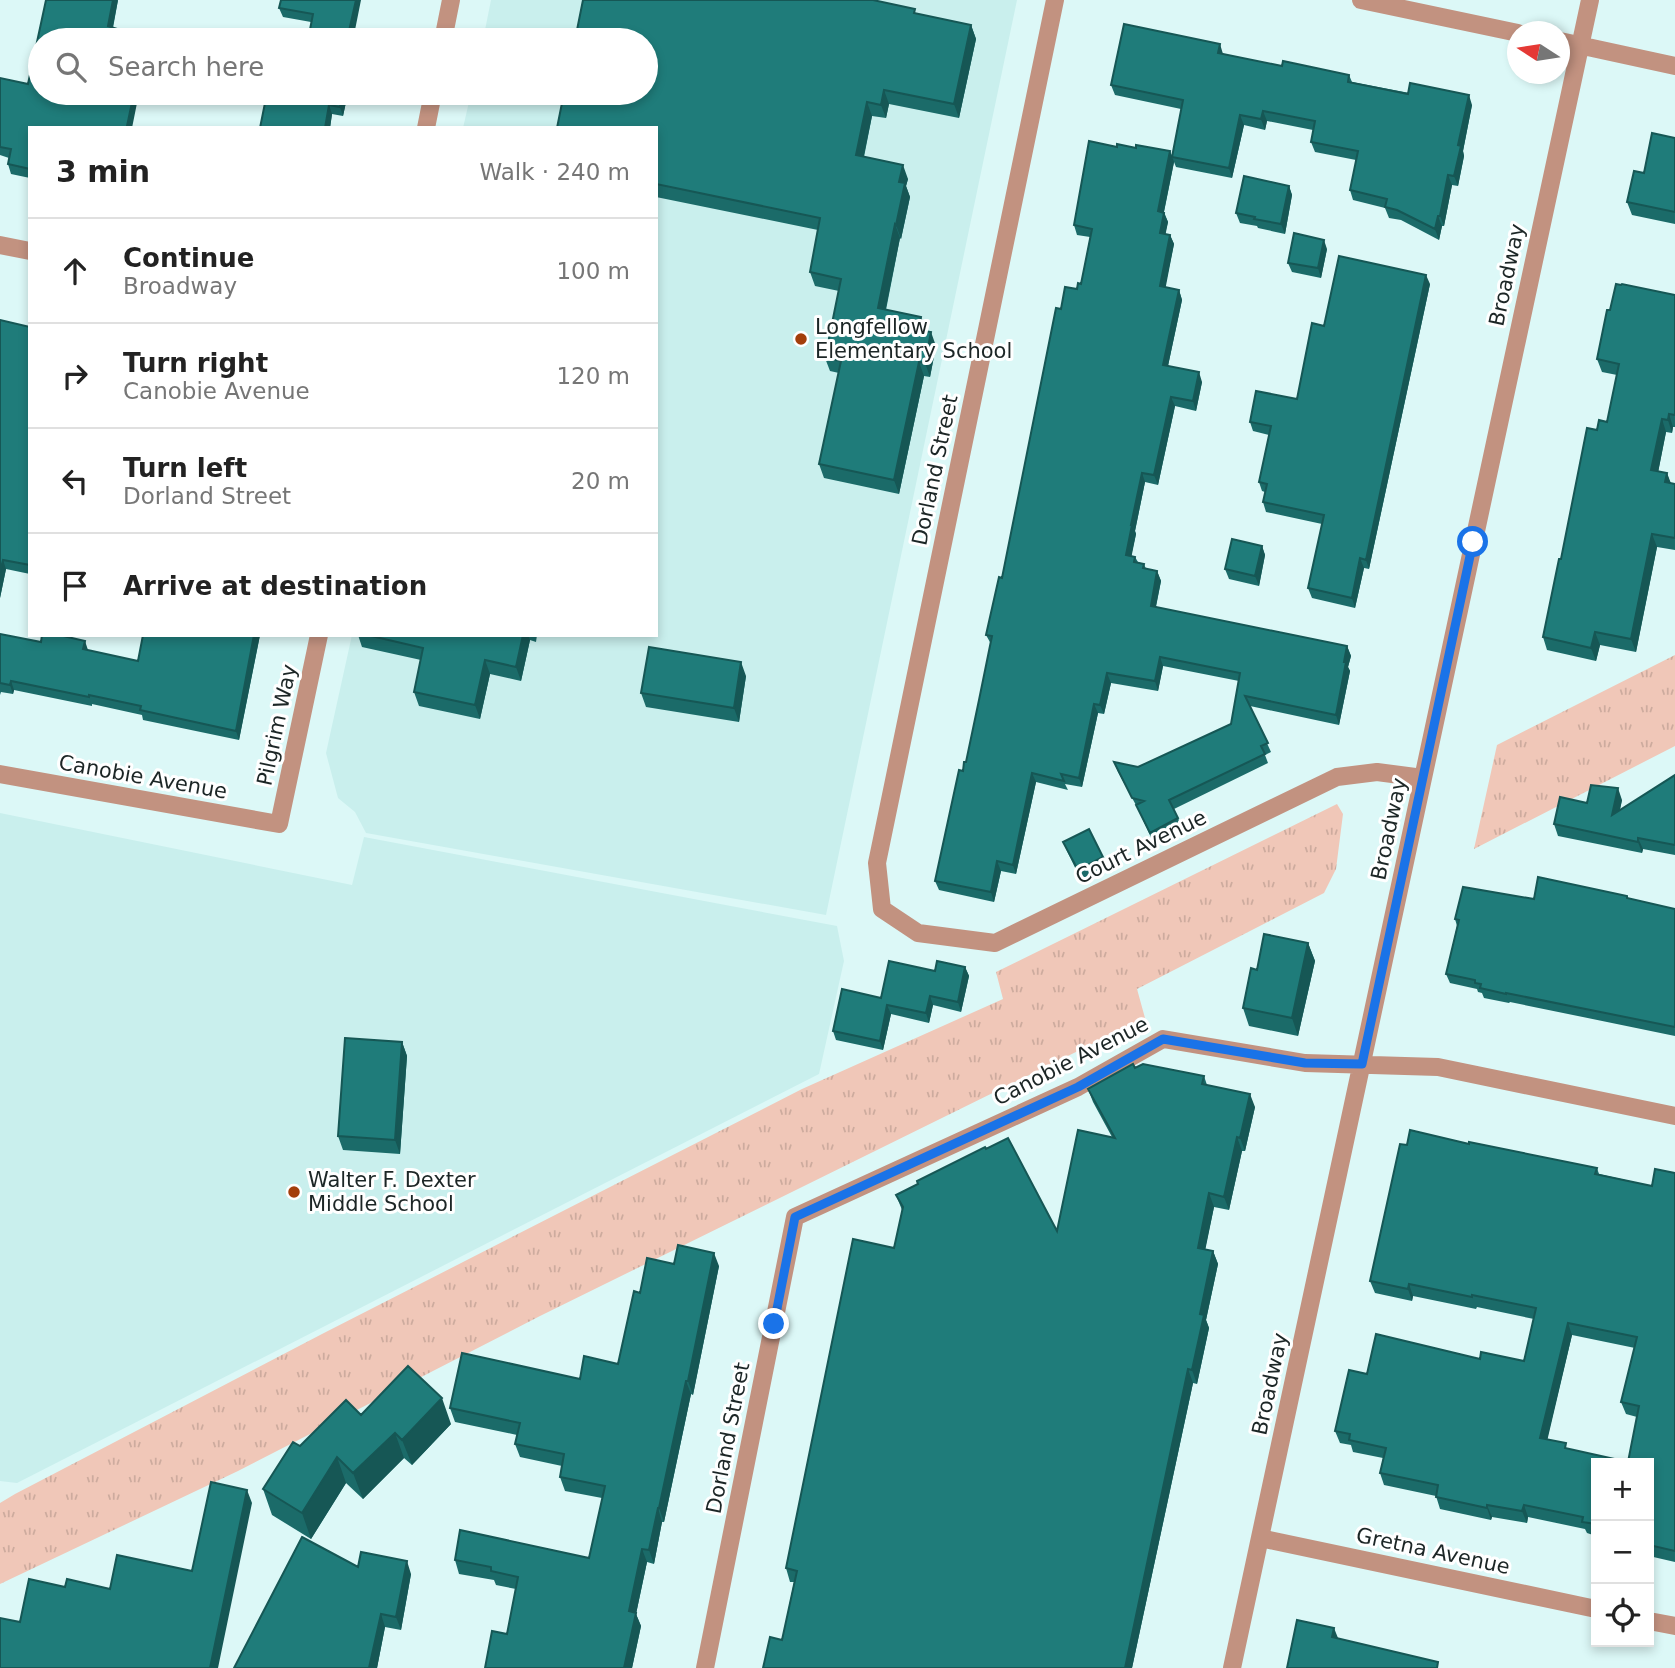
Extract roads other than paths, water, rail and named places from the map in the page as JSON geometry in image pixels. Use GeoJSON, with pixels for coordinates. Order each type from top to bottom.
{"type":"FeatureCollection","features":[{"type":"Feature","properties":{"kind":"street"},"geometry":{"type":"LineString","coordinates":[[445,28],[451,0]]}},
{"type":"Feature","properties":{"kind":"street","name":"Dorland Street"},"geometry":{"type":"LineString","coordinates":[[882,909],[877,863],[1055,0]]}},
{"type":"Feature","properties":{"kind":"street"},"geometry":{"type":"LineString","coordinates":[[1361,0],[1507,31]]}},
{"type":"Feature","properties":{"kind":"street","name":"Broadway"},"geometry":{"type":"LineString","coordinates":[[1232,1668],[1590,0]]}},
{"type":"Feature","properties":{"kind":"street"},"geometry":{"type":"LineString","coordinates":[[1570,44],[1675,66]]}},
{"type":"Feature","properties":{"kind":"street"},"geometry":{"type":"LineString","coordinates":[[426,126],[431,105]]}},
{"type":"Feature","properties":{"kind":"street"},"geometry":{"type":"LineString","coordinates":[[0,245],[28,251]]}},
{"type":"Feature","properties":{"kind":"street","name":"Pilgrim Way"},"geometry":{"type":"LineString","coordinates":[[279,824],[319,637]]}},
{"type":"Feature","properties":{"kind":"street","name":"Court Avenue"},"geometry":{"type":"LineString","coordinates":[[882,909],[918,933],[995,943],[1337,777],[1377,772],[1423,778]]}},
{"type":"Feature","properties":{"kind":"street","name":"Canobie Avenue"},"geometry":{"type":"LineString","coordinates":[[0,774],[279,824]]}},
{"type":"Feature","properties":{"kind":"street","name":"Canobie Avenue"},"geometry":{"type":"LineString","coordinates":[[795,1217],[1078,1087],[1163,1039],[1305,1063],[1438,1066],[1673,1112]]}},
{"type":"Feature","properties":{"kind":"street","name":"Dorland Street"},"geometry":{"type":"LineString","coordinates":[[705,1668],[795,1217]]}},
{"type":"Feature","properties":{"kind":"street","name":"Gretna Avenue"},"geometry":{"type":"LineString","coordinates":[[1260,1538],[1591,1608]]}},
{"type":"Feature","properties":{"kind":"street"},"geometry":{"type":"LineString","coordinates":[[1654,1622],[1675,1626]]}},
{"type":"Feature","properties":{"kind":"place","name":"Longfellow Elementary School"},"geometry":{"type":"Point","coordinates":[801,339]}},
{"type":"Feature","properties":{"kind":"place","name":"Walter F. Dexter Middle School"},"geometry":{"type":"Point","coordinates":[294,1192]}}]}
